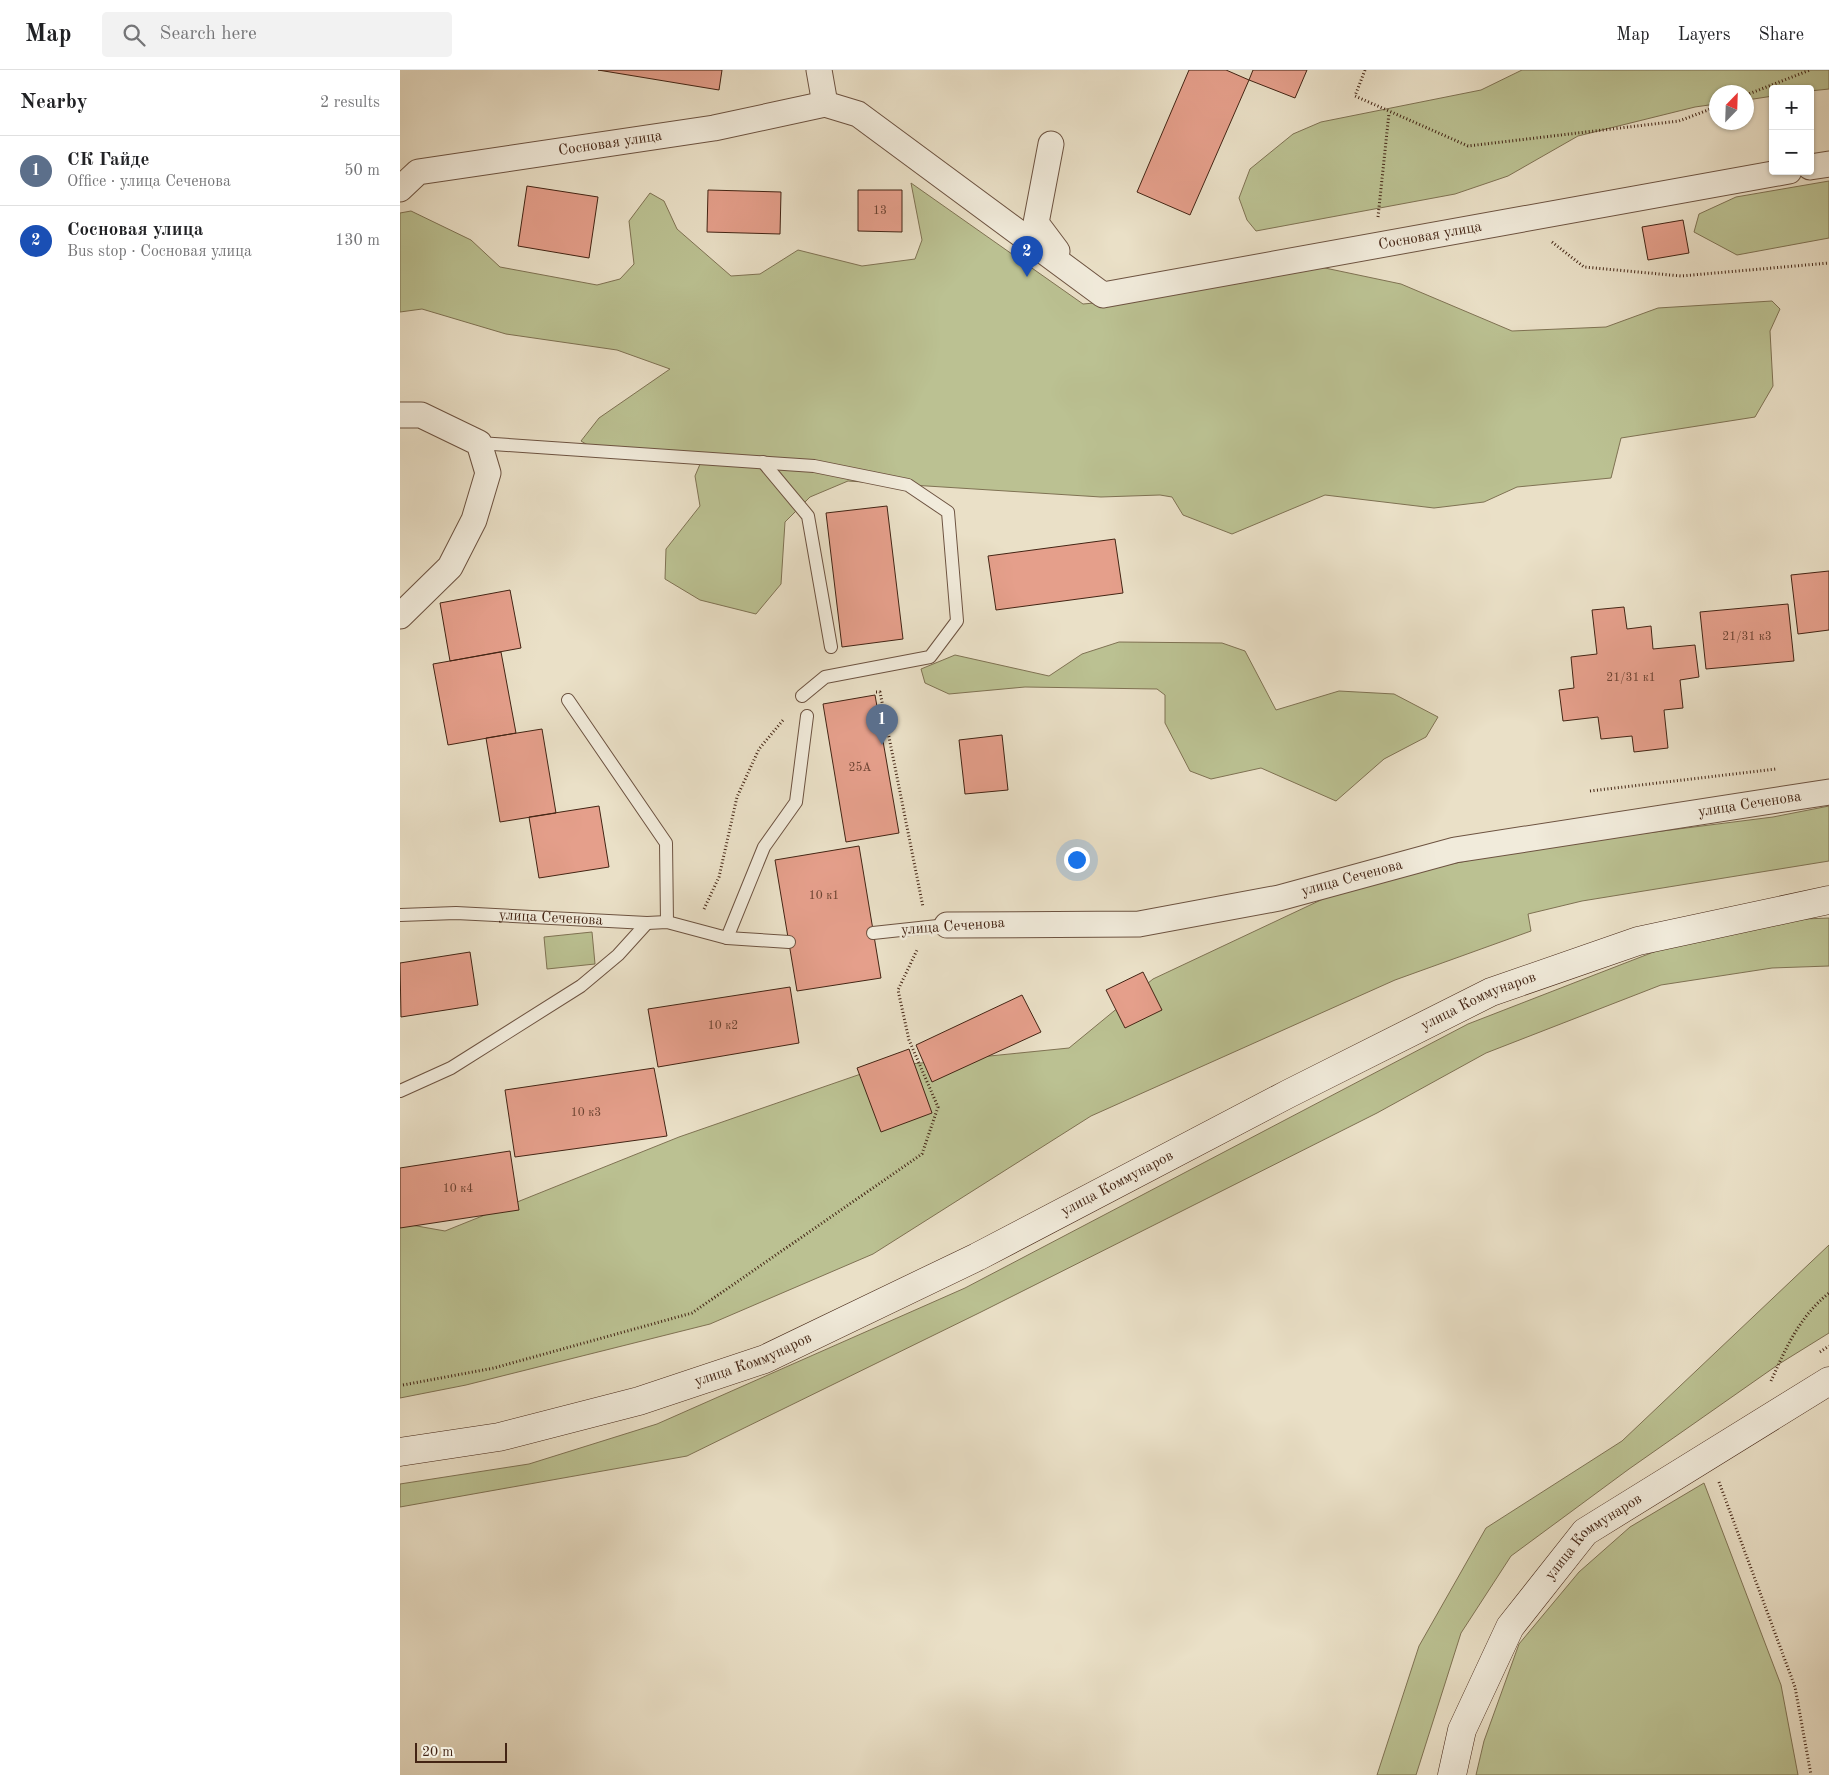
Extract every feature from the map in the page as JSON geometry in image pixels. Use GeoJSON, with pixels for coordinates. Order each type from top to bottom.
{"type":"FeatureCollection","features":[{"type":"Feature","properties":{"kind":"main road","name":"улица Коммунаров"},"geometry":{"type":"LineString","coordinates":[[400,1452],[499,1437],[639,1401],[765,1359],[978,1257],[1288,1094],[1491,992],[1638,941],[1829,900]]}},
{"type":"Feature","properties":{"kind":"main road","name":"улица Коммунаров"},"geometry":{"type":"LineString","coordinates":[[1452,1775],[1462,1730],[1510,1627],[1585,1532],[1829,1381]]}},
{"type":"Feature","properties":{"kind":"street"},"geometry":{"type":"LineString","coordinates":[[819,70],[825,104]]}},
{"type":"Feature","properties":{"kind":"street","name":"Сосновая улица"},"geometry":{"type":"LineString","coordinates":[[406,179],[714,128],[825,104],[858,114],[1103,295],[1769,175]]}},
{"type":"Feature","properties":{"kind":"street","name":"Сосновая улица"},"geometry":{"type":"LineString","coordinates":[[1051,144],[1036,223],[1077,276]]}},
{"type":"Feature","properties":{"kind":"street"},"geometry":{"type":"LineString","coordinates":[[1814,167],[1829,164]]}},
{"type":"Feature","properties":{"kind":"street"},"geometry":{"type":"LineString","coordinates":[[400,414],[422,416],[479,443],[488,473],[474,520],[450,566],[400,616]]}},
{"type":"Feature","properties":{"kind":"street","name":"улица Сеченова"},"geometry":{"type":"LineString","coordinates":[[937,926],[1139,924],[1279,898],[1455,850],[1829,792]]}},
{"type":"Feature","properties":{"kind":"lane"},"geometry":{"type":"LineString","coordinates":[[479,443],[814,466],[908,485],[948,512],[956,622],[930,657],[825,677],[802,696]]}},
{"type":"Feature","properties":{"kind":"lane"},"geometry":{"type":"LineString","coordinates":[[763,462],[808,516],[831,646]]}},
{"type":"Feature","properties":{"kind":"lane"},"geometry":{"type":"LineString","coordinates":[[568,700],[666,843],[667,922]]}},
{"type":"Feature","properties":{"kind":"lane"},"geometry":{"type":"LineString","coordinates":[[727,938],[764,847],[796,802],[806,716]]}},
{"type":"Feature","properties":{"kind":"lane","name":"улица Сеченова"},"geometry":{"type":"LineString","coordinates":[[400,915],[456,913],[647,923],[667,922],[727,938],[789,942]]}},
{"type":"Feature","properties":{"kind":"lane"},"geometry":{"type":"LineString","coordinates":[[400,1092],[451,1068],[581,986],[618,955],[647,923]]}},
{"type":"Feature","properties":{"kind":"lane","name":"улица Сеченова"},"geometry":{"type":"LineString","coordinates":[[873,933],[937,926]]}},
{"type":"Feature","properties":{"kind":"path"},"geometry":{"type":"LineString","coordinates":[[1365,70],[1355,96],[1389,113],[1468,146],[1679,121],[1709,109]]}},
{"type":"Feature","properties":{"kind":"path"},"geometry":{"type":"LineString","coordinates":[[1754,92],[1810,70]]}},
{"type":"Feature","properties":{"kind":"path"},"geometry":{"type":"LineString","coordinates":[[1374,246],[1389,113]]}},
{"type":"Feature","properties":{"kind":"path"},"geometry":{"type":"LineString","coordinates":[[1522,220],[1584,267],[1681,276],[1829,263]]}},
{"type":"Feature","properties":{"kind":"path"},"geometry":{"type":"LineString","coordinates":[[403,1385],[494,1368],[692,1313],[922,1154],[938,1107],[909,1040],[898,990],[937,926],[880,692],[870,693]]}},
{"type":"Feature","properties":{"kind":"path"},"geometry":{"type":"LineString","coordinates":[[695,930],[718,877],[737,798],[755,757],[759,749],[802,696]]}},
{"type":"Feature","properties":{"kind":"path"},"geometry":{"type":"LineString","coordinates":[[1590,791],[1781,768]]}},
{"type":"Feature","properties":{"kind":"path"},"geometry":{"type":"LineString","coordinates":[[1769,1384],[1795,1328],[1819,1301],[1829,1293]]}},
{"type":"Feature","properties":{"kind":"path"},"geometry":{"type":"LineString","coordinates":[[1717,1476],[1795,1688],[1812,1775]]}},
{"type":"Feature","properties":{"kind":"green space"},"geometry":{"type":"Polygon","coordinates":[[[1522,70],[1829,70],[1829,89],[1814,91],[1814,85],[1769,85],[1769,97],[1754,99],[1754,85],[1709,85],[1709,105],[1578,136],[1508,176],[1455,194],[1256,231],[1247,220],[1239,198],[1250,169],[1293,134],[1321,122],[1481,90],[1522,70]]]}},
{"type":"Feature","properties":{"kind":"green space"},"geometry":{"type":"Polygon","coordinates":[[[1829,181],[1829,238],[1737,255],[1694,232],[1699,214],[1736,197],[1829,181]]]}},
{"type":"Feature","properties":{"kind":"green space"},"geometry":{"type":"Polygon","coordinates":[[[911,183],[1083,304],[1161,297],[1306,264],[1401,284],[1512,331],[1606,327],[1658,308],[1772,301],[1780,309],[1770,331],[1773,386],[1755,417],[1621,438],[1611,478],[1517,487],[1484,502],[1434,508],[1325,495],[1232,534],[1183,515],[1172,497],[1160,495],[1101,497],[848,481],[810,497],[785,522],[781,584],[756,614],[700,600],[665,579],[666,549],[700,506],[695,476],[703,457],[599,452],[581,441],[599,418],[670,369],[617,350],[506,334],[422,309],[400,312],[400,213],[411,211],[471,240],[500,267],[597,285],[620,279],[634,264],[629,221],[650,193],[664,201],[677,229],[731,276],[760,274],[798,250],[862,266],[915,259],[922,240],[911,183]]]}},
{"type":"Feature","properties":{"kind":"green space"},"geometry":{"type":"Polygon","coordinates":[[[1119,642],[1222,643],[1245,651],[1276,710],[1339,691],[1394,694],[1438,717],[1426,737],[1384,759],[1336,801],[1261,768],[1211,779],[1190,771],[1165,723],[1165,695],[1157,689],[1025,687],[949,694],[925,683],[921,669],[955,655],[1049,676],[1082,654],[1119,642]]]}},
{"type":"Feature","properties":{"kind":"green space"},"geometry":{"type":"Polygon","coordinates":[[[1829,806],[1829,861],[1582,901],[1528,914],[1531,931],[1395,980],[1091,1116],[873,1254],[710,1324],[466,1385],[400,1398],[400,1223],[445,1231],[679,1137],[881,1067],[1069,1048],[1153,979],[1357,883],[1536,847],[1773,817],[1829,806]]]}},
{"type":"Feature","properties":{"kind":"green space"},"geometry":{"type":"Polygon","coordinates":[[[1829,918],[1829,966],[1772,968],[1661,985],[1486,1053],[1377,1113],[981,1312],[687,1456],[400,1507],[400,1484],[529,1464],[657,1424],[965,1288],[1468,1024],[1731,922],[1829,918]]]}},
{"type":"Feature","properties":{"kind":"green space"},"geometry":{"type":"Polygon","coordinates":[[[592,932],[595,964],[547,969],[544,937],[592,932]]]}},
{"type":"Feature","properties":{"kind":"green space"},"geometry":{"type":"Polygon","coordinates":[[[1829,1245],[1829,1333],[1779,1364],[1629,1469],[1511,1556],[1461,1633],[1416,1775],[1377,1775],[1419,1646],[1486,1528],[1622,1441],[1829,1245]]]}},
{"type":"Feature","properties":{"kind":"green space"},"geometry":{"type":"Polygon","coordinates":[[[1704,1483],[1781,1685],[1798,1775],[1476,1775],[1484,1741],[1519,1644],[1579,1572],[1630,1527],[1704,1483]]]}},
{"type":"Feature","properties":{"kind":"building"},"geometry":{"type":"Polygon","coordinates":[[[598,70],[722,70],[719,90],[598,70]]]}},
{"type":"Feature","properties":{"kind":"building"},"geometry":{"type":"Polygon","coordinates":[[[1189,70],[1226,70],[1249,80],[1190,215],[1137,192],[1189,70]]]}},
{"type":"Feature","properties":{"kind":"building"},"geometry":{"type":"Polygon","coordinates":[[[1253,70],[1307,70],[1295,98],[1249,80],[1253,70]]]}},
{"type":"Feature","properties":{"kind":"building"},"geometry":{"type":"Polygon","coordinates":[[[527,186],[598,197],[589,258],[518,246],[527,186]]]}},
{"type":"Feature","properties":{"kind":"building"},"geometry":{"type":"Polygon","coordinates":[[[708,190],[781,192],[780,234],[707,232],[708,190]]]}},
{"type":"Feature","properties":{"kind":"building"},"geometry":{"type":"Polygon","coordinates":[[[858,190],[902,190],[902,232],[858,231],[858,190]]]}},
{"type":"Feature","properties":{"kind":"building"},"geometry":{"type":"Polygon","coordinates":[[[1683,220],[1689,253],[1648,260],[1642,227],[1683,220]]]}},
{"type":"Feature","properties":{"kind":"building"},"geometry":{"type":"Polygon","coordinates":[[[887,506],[903,639],[842,647],[826,513],[887,506]]]}},
{"type":"Feature","properties":{"kind":"building"},"geometry":{"type":"Polygon","coordinates":[[[1115,539],[1123,593],[996,610],[988,556],[1115,539]]]}},
{"type":"Feature","properties":{"kind":"building"},"geometry":{"type":"Polygon","coordinates":[[[1829,571],[1829,630],[1798,634],[1791,575],[1829,571]]]}},
{"type":"Feature","properties":{"kind":"building"},"geometry":{"type":"Polygon","coordinates":[[[510,590],[521,648],[450,661],[440,603],[510,590]]]}},
{"type":"Feature","properties":{"kind":"building"},"geometry":{"type":"Polygon","coordinates":[[[1788,604],[1794,661],[1706,669],[1700,612],[1788,604]]]}},
{"type":"Feature","properties":{"kind":"building"},"geometry":{"type":"Polygon","coordinates":[[[1624,607],[1627,629],[1651,626],[1653,649],[1695,645],[1699,677],[1680,680],[1683,708],[1664,710],[1668,748],[1634,752],[1632,736],[1601,739],[1598,717],[1563,721],[1559,690],[1574,688],[1571,657],[1597,654],[1592,610],[1624,607]]]}},
{"type":"Feature","properties":{"kind":"building"},"geometry":{"type":"Polygon","coordinates":[[[501,652],[516,733],[448,745],[433,664],[501,652]]]}},
{"type":"Feature","properties":{"kind":"building"},"geometry":{"type":"Polygon","coordinates":[[[875,695],[899,833],[846,842],[823,704],[875,695]]]}},
{"type":"Feature","properties":{"kind":"building"},"geometry":{"type":"Polygon","coordinates":[[[542,729],[556,813],[500,822],[486,738],[542,729]]]}},
{"type":"Feature","properties":{"kind":"building"},"geometry":{"type":"Polygon","coordinates":[[[1002,735],[1008,790],[965,794],[959,740],[1002,735]]]}},
{"type":"Feature","properties":{"kind":"building"},"geometry":{"type":"Polygon","coordinates":[[[599,806],[609,867],[539,878],[529,817],[599,806]]]}},
{"type":"Feature","properties":{"kind":"building"},"geometry":{"type":"Polygon","coordinates":[[[859,846],[881,978],[797,991],[775,860],[859,846]]]}},
{"type":"Feature","properties":{"kind":"building"},"geometry":{"type":"Polygon","coordinates":[[[470,952],[478,1005],[401,1017],[400,963],[470,952]]]}},
{"type":"Feature","properties":{"kind":"building"},"geometry":{"type":"Polygon","coordinates":[[[1143,972],[1162,1010],[1125,1028],[1106,990],[1143,972]]]}},
{"type":"Feature","properties":{"kind":"building"},"geometry":{"type":"Polygon","coordinates":[[[790,987],[799,1043],[658,1067],[648,1009],[790,987]]]}},
{"type":"Feature","properties":{"kind":"building"},"geometry":{"type":"Polygon","coordinates":[[[1022,995],[1041,1032],[932,1082],[916,1045],[1022,995]]]}},
{"type":"Feature","properties":{"kind":"building"},"geometry":{"type":"Polygon","coordinates":[[[909,1049],[932,1113],[881,1132],[857,1068],[909,1049]]]}},
{"type":"Feature","properties":{"kind":"building"},"geometry":{"type":"Polygon","coordinates":[[[654,1068],[667,1136],[515,1157],[505,1090],[654,1068]]]}},
{"type":"Feature","properties":{"kind":"building"},"geometry":{"type":"Polygon","coordinates":[[[510,1151],[519,1210],[400,1228],[400,1168],[510,1151]]]}},
{"type":"Feature","properties":{"kind":"place","name":"Сосновая улица"},"geometry":{"type":"Point","coordinates":[1027,277]}},
{"type":"Feature","properties":{"kind":"place","name":"СК Гайде"},"geometry":{"type":"Point","coordinates":[882,745]}}]}
